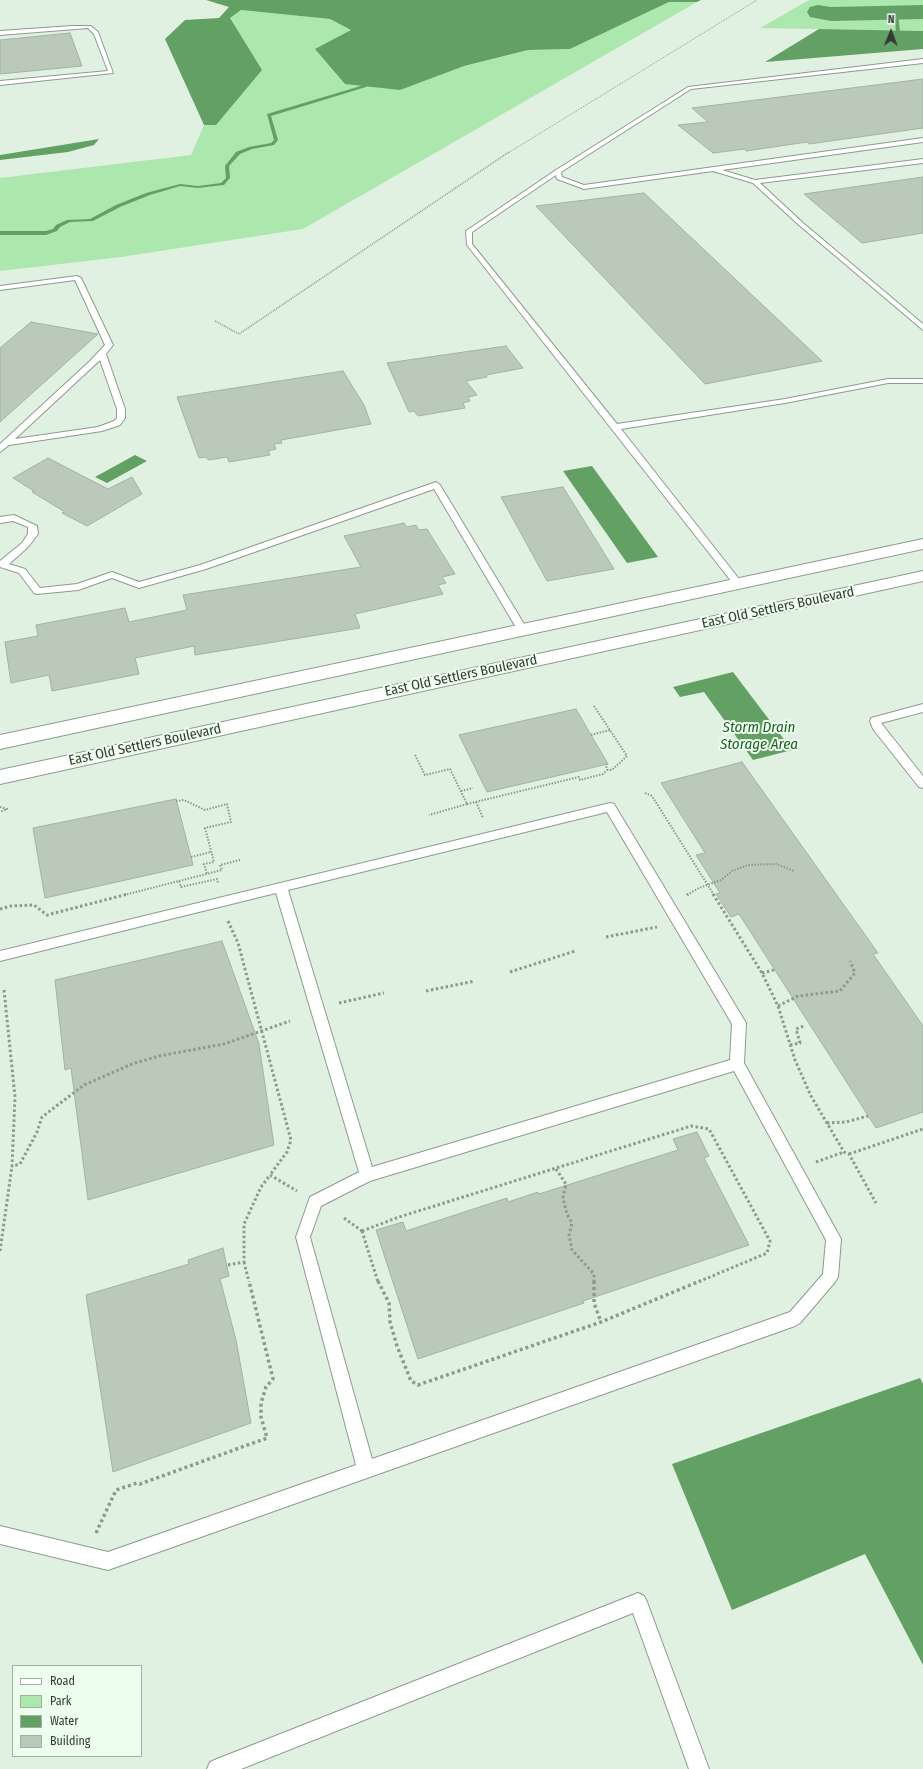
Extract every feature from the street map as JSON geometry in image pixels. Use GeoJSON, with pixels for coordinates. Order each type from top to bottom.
{"type":"FeatureCollection","features":[{"type":"Feature","properties":{"kind":"main road"},"geometry":{"type":"LineString","coordinates":[[0,742],[923,544]]}},
{"type":"Feature","properties":{"kind":"main road","name":"East Old Settlers Boulevard"},"geometry":{"type":"LineString","coordinates":[[0,777],[923,576]]}},
{"type":"Feature","properties":{"kind":"lane"},"geometry":{"type":"LineString","coordinates":[[0,34],[72,26],[89,28],[96,33],[111,72],[0,83]]}},
{"type":"Feature","properties":{"kind":"lane"},"geometry":{"type":"LineString","coordinates":[[738,584],[469,244],[469,230],[558,170],[690,88],[923,61]]}},
{"type":"Feature","properties":{"kind":"lane"},"geometry":{"type":"LineString","coordinates":[[558,170],[559,178],[584,187],[923,140]]}},
{"type":"Feature","properties":{"kind":"lane"},"geometry":{"type":"LineString","coordinates":[[713,169],[755,182],[923,161]]}},
{"type":"Feature","properties":{"kind":"lane"},"geometry":{"type":"LineString","coordinates":[[755,182],[801,224],[923,328]]}},
{"type":"Feature","properties":{"kind":"lane"},"geometry":{"type":"LineString","coordinates":[[0,288],[77,278],[109,345],[102,354],[0,449]]}},
{"type":"Feature","properties":{"kind":"lane"},"geometry":{"type":"LineString","coordinates":[[7,443],[99,429],[117,423],[121,418],[121,409],[102,354]]}},
{"type":"Feature","properties":{"kind":"lane"},"geometry":{"type":"LineString","coordinates":[[615,427],[785,401],[888,381],[923,381]]}},
{"type":"Feature","properties":{"kind":"lane"},"geometry":{"type":"LineString","coordinates":[[1,564],[22,571],[38,591],[78,587],[112,575],[139,585],[204,567],[436,485],[522,629]]}},
{"type":"Feature","properties":{"kind":"lane"},"geometry":{"type":"LineString","coordinates":[[0,520],[14,518],[32,526],[33,534],[25,545],[1,564]]}},
{"type":"Feature","properties":{"kind":"lane"},"geometry":{"type":"LineString","coordinates":[[923,708],[875,721],[877,726],[923,784]]}},
{"type":"Feature","properties":{"kind":"lane"},"geometry":{"type":"LineString","coordinates":[[0,956],[610,807],[739,1023],[736,1064],[796,1168],[834,1239],[830,1277],[795,1318],[108,1560],[0,1535]]}},
{"type":"Feature","properties":{"kind":"lane"},"geometry":{"type":"LineString","coordinates":[[281,888],[368,1175]]}},
{"type":"Feature","properties":{"kind":"lane"},"geometry":{"type":"LineString","coordinates":[[366,1469],[303,1237],[315,1202],[368,1175],[736,1064]]}},
{"type":"Feature","properties":{"kind":"lane"},"geometry":{"type":"LineString","coordinates":[[217,1769],[638,1602],[699,1769]]}},
{"type":"Feature","properties":{"kind":"path"},"geometry":{"type":"LineString","coordinates":[[215,321],[239,334],[520,145],[757,0]]}},
{"type":"Feature","properties":{"kind":"path"},"geometry":{"type":"LineString","coordinates":[[429,815],[467,804],[579,777],[580,780],[603,774],[607,770],[612,770],[627,756],[594,706]]}},
{"type":"Feature","properties":{"kind":"path"},"geometry":{"type":"LineString","coordinates":[[591,735],[610,730]]}},
{"type":"Feature","properties":{"kind":"path"},"geometry":{"type":"LineString","coordinates":[[415,755],[425,775],[450,769],[467,804]]}},
{"type":"Feature","properties":{"kind":"path"},"geometry":{"type":"LineString","coordinates":[[606,764],[607,770]]}},
{"type":"Feature","properties":{"kind":"path"},"geometry":{"type":"LineString","coordinates":[[461,791],[473,788]]}},
{"type":"Feature","properties":{"kind":"path"},"geometry":{"type":"LineString","coordinates":[[645,793],[652,796],[762,973],[778,1006],[790,1045],[811,1096],[844,1152],[849,1154],[876,1203]]}},
{"type":"Feature","properties":{"kind":"path"},"geometry":{"type":"LineString","coordinates":[[176,801],[184,800],[205,810],[227,804],[231,822],[205,828],[214,862],[204,864],[207,874]]}},
{"type":"Feature","properties":{"kind":"path"},"geometry":{"type":"LineString","coordinates":[[0,807],[7,809],[0,812]]}},
{"type":"Feature","properties":{"kind":"path"},"geometry":{"type":"LineString","coordinates":[[191,857],[211,852]]}},
{"type":"Feature","properties":{"kind":"path"},"geometry":{"type":"LineString","coordinates":[[0,909],[11,906],[34,905],[40,908],[47,915],[222,870],[220,865],[240,860]]}},
{"type":"Feature","properties":{"kind":"path"},"geometry":{"type":"LineString","coordinates":[[682,899],[707,885],[721,880],[732,871],[748,865],[776,864],[794,871]]}},
{"type":"Feature","properties":{"kind":"path"},"geometry":{"type":"LineString","coordinates":[[179,881],[181,887],[217,879],[219,887]]}},
{"type":"Feature","properties":{"kind":"path"},"geometry":{"type":"LineString","coordinates":[[86,1555],[116,1490],[137,1483],[140,1484],[267,1438],[261,1417],[261,1403],[266,1387],[273,1379],[244,1262],[244,1224],[261,1187],[287,1152],[291,1140],[238,943],[228,918]]}},
{"type":"Feature","properties":{"kind":"path"},"geometry":{"type":"LineString","coordinates":[[606,937],[659,926]]}},
{"type":"Feature","properties":{"kind":"path"},"geometry":{"type":"LineString","coordinates":[[510,972],[575,951]]}},
{"type":"Feature","properties":{"kind":"path"},"geometry":{"type":"LineString","coordinates":[[778,1006],[798,996],[840,991],[855,973],[850,961]]}},
{"type":"Feature","properties":{"kind":"path"},"geometry":{"type":"LineString","coordinates":[[762,973],[774,970]]}},
{"type":"Feature","properties":{"kind":"path"},"geometry":{"type":"LineString","coordinates":[[426,991],[475,981]]}},
{"type":"Feature","properties":{"kind":"path"},"geometry":{"type":"LineString","coordinates":[[0,1251],[8,1204],[12,1166],[15,1097],[14,1071],[4,990]]}},
{"type":"Feature","properties":{"kind":"path"},"geometry":{"type":"LineString","coordinates":[[332,1004],[384,993]]}},
{"type":"Feature","properties":{"kind":"path"},"geometry":{"type":"LineString","coordinates":[[12,1166],[20,1164],[37,1132],[42,1117],[84,1085],[108,1073],[132,1064],[159,1056],[224,1044],[290,1021]]}},
{"type":"Feature","properties":{"kind":"path"},"geometry":{"type":"LineString","coordinates":[[790,1045],[800,1044],[796,1029],[804,1026]]}},
{"type":"Feature","properties":{"kind":"path"},"geometry":{"type":"LineString","coordinates":[[827,1123],[846,1122],[868,1116]]}},
{"type":"Feature","properties":{"kind":"path"},"geometry":{"type":"LineString","coordinates":[[344,1218],[362,1231],[380,1288],[386,1294],[389,1303],[390,1322],[397,1346],[411,1381],[418,1385],[601,1322],[767,1253],[770,1241],[719,1149],[710,1129],[691,1126],[399,1217],[362,1231]]}},
{"type":"Feature","properties":{"kind":"path"},"geometry":{"type":"LineString","coordinates":[[849,1154],[923,1129]]}},
{"type":"Feature","properties":{"kind":"path"},"geometry":{"type":"LineString","coordinates":[[796,1168],[844,1152]]}},
{"type":"Feature","properties":{"kind":"path"},"geometry":{"type":"LineString","coordinates":[[556,1169],[566,1184],[563,1198],[567,1214],[572,1223],[569,1236],[572,1250],[594,1274],[594,1303],[601,1322]]}},
{"type":"Feature","properties":{"kind":"path"},"geometry":{"type":"LineString","coordinates":[[270,1175],[297,1191]]}},
{"type":"Feature","properties":{"kind":"path"},"geometry":{"type":"LineString","coordinates":[[228,1265],[244,1262]]}},
{"type":"Feature","properties":{"kind":"green space"},"geometry":{"type":"Polygon","coordinates":[[[809,0],[923,0],[923,31],[760,28],[809,0]]]}},
{"type":"Feature","properties":{"kind":"green space"},"geometry":{"type":"Polygon","coordinates":[[[669,2],[697,2],[303,229],[121,257],[0,271],[0,178],[191,155],[204,125],[216,125],[230,18],[241,10],[330,19],[352,30],[315,50],[464,66],[528,50],[570,49],[669,2]]]}},
{"type":"Feature","properties":{"kind":"water"},"geometry":{"type":"Polygon","coordinates":[[[206,0],[701,0],[697,2],[669,2],[570,49],[528,50],[464,66],[400,90],[345,84],[315,49],[351,30],[330,19],[241,10],[230,18],[262,70],[216,125],[204,125],[165,39],[185,20],[219,18],[229,7],[206,0]]]}},
{"type":"Feature","properties":{"kind":"water"},"geometry":{"type":"Polygon","coordinates":[[[819,29],[923,31],[923,49],[765,62],[819,29]]]}},
{"type":"Feature","properties":{"kind":"water"},"geometry":{"type":"Polygon","coordinates":[[[99,139],[94,145],[68,152],[0,160],[0,155],[99,139]]]}},
{"type":"Feature","properties":{"kind":"water"},"geometry":{"type":"Polygon","coordinates":[[[135,455],[147,461],[107,483],[95,477],[135,455]]]}},
{"type":"Feature","properties":{"kind":"water"},"geometry":{"type":"Polygon","coordinates":[[[592,466],[658,557],[627,563],[563,471],[592,466]]]}},
{"type":"Feature","properties":{"kind":"water","name":"Storm Drain Storage Area"},"geometry":{"type":"Polygon","coordinates":[[[733,672],[792,750],[753,760],[704,692],[680,697],[673,687],[733,672]]]}},
{"type":"Feature","properties":{"kind":"water"},"geometry":{"type":"Polygon","coordinates":[[[920,1378],[923,1384],[923,1665],[865,1554],[732,1610],[672,1464],[920,1378]]]}},
{"type":"Feature","properties":{"kind":"building"},"geometry":{"type":"Polygon","coordinates":[[[70,33],[82,66],[0,74],[0,40],[70,33]]]}},
{"type":"Feature","properties":{"kind":"building"},"geometry":{"type":"Polygon","coordinates":[[[923,79],[923,128],[809,144],[807,142],[746,151],[745,149],[713,153],[678,125],[708,122],[692,108],[923,79]]]}},
{"type":"Feature","properties":{"kind":"building"},"geometry":{"type":"Polygon","coordinates":[[[923,177],[923,233],[862,243],[804,194],[923,177]]]}},
{"type":"Feature","properties":{"kind":"building"},"geometry":{"type":"Polygon","coordinates":[[[644,193],[822,361],[705,384],[536,206],[644,193]]]}},
{"type":"Feature","properties":{"kind":"building"},"geometry":{"type":"Polygon","coordinates":[[[31,322],[98,334],[0,422],[0,348],[31,322]]]}},
{"type":"Feature","properties":{"kind":"building"},"geometry":{"type":"Polygon","coordinates":[[[506,346],[523,368],[486,375],[487,377],[466,381],[477,395],[468,397],[470,401],[463,403],[465,408],[418,416],[414,411],[409,412],[387,363],[506,346]]]}},
{"type":"Feature","properties":{"kind":"building"},"geometry":{"type":"Polygon","coordinates":[[[343,371],[364,405],[371,424],[281,440],[282,443],[274,444],[276,449],[268,451],[270,455],[229,462],[227,457],[209,460],[205,457],[199,458],[177,397],[343,371]]]}},
{"type":"Feature","properties":{"kind":"building"},"geometry":{"type":"Polygon","coordinates":[[[48,458],[108,489],[132,477],[142,494],[87,526],[62,513],[65,512],[32,492],[34,491],[13,478],[48,458]]]}},
{"type":"Feature","properties":{"kind":"building"},"geometry":{"type":"Polygon","coordinates":[[[563,487],[614,569],[547,581],[501,497],[563,487]]]}},
{"type":"Feature","properties":{"kind":"building"},"geometry":{"type":"Polygon","coordinates":[[[404,523],[407,527],[416,525],[419,530],[427,529],[455,574],[442,577],[446,583],[438,585],[443,594],[355,614],[360,628],[195,655],[194,646],[135,658],[139,674],[52,691],[49,675],[11,683],[5,642],[38,636],[36,625],[125,608],[129,622],[187,610],[183,595],[361,567],[344,536],[404,523]]]}},
{"type":"Feature","properties":{"kind":"building"},"geometry":{"type":"Polygon","coordinates":[[[576,709],[608,764],[487,792],[459,735],[576,709]]]}},
{"type":"Feature","properties":{"kind":"building"},"geometry":{"type":"Polygon","coordinates":[[[742,762],[878,953],[873,954],[923,1026],[923,1112],[876,1128],[739,914],[731,917],[716,894],[720,893],[696,855],[705,853],[661,783],[742,762]]]}},
{"type":"Feature","properties":{"kind":"building"},"geometry":{"type":"Polygon","coordinates":[[[176,799],[193,865],[45,898],[33,828],[176,799]]]}},
{"type":"Feature","properties":{"kind":"building"},"geometry":{"type":"Polygon","coordinates":[[[222,941],[259,1044],[274,1145],[88,1200],[71,1068],[65,1070],[55,980],[222,941]]]}},
{"type":"Feature","properties":{"kind":"building"},"geometry":{"type":"Polygon","coordinates":[[[697,1132],[709,1156],[704,1158],[749,1245],[418,1359],[376,1230],[403,1222],[406,1231],[507,1198],[508,1202],[538,1192],[539,1194],[678,1150],[673,1139],[697,1132]]]}},
{"type":"Feature","properties":{"kind":"building"},"geometry":{"type":"Polygon","coordinates":[[[223,1248],[229,1276],[220,1279],[236,1340],[251,1423],[113,1472],[86,1295],[189,1264],[188,1260],[223,1248]]]}},
{"type":"Feature","properties":{"kind":"waterway"},"geometry":{"type":"LineString","coordinates":[[818,12],[831,14],[923,12]]}},
{"type":"Feature","properties":{"kind":"waterway"},"geometry":{"type":"LineString","coordinates":[[888,34],[898,32],[896,13]]}},
{"type":"Feature","properties":{"kind":"waterway"},"geometry":{"type":"LineString","coordinates":[[0,233],[46,233],[55,230],[58,226],[69,221],[91,220],[118,206],[148,194],[180,185],[198,187],[222,184],[228,178],[227,166],[238,153],[251,148],[272,144],[276,140],[269,115],[365,86],[374,80]]}}]}
